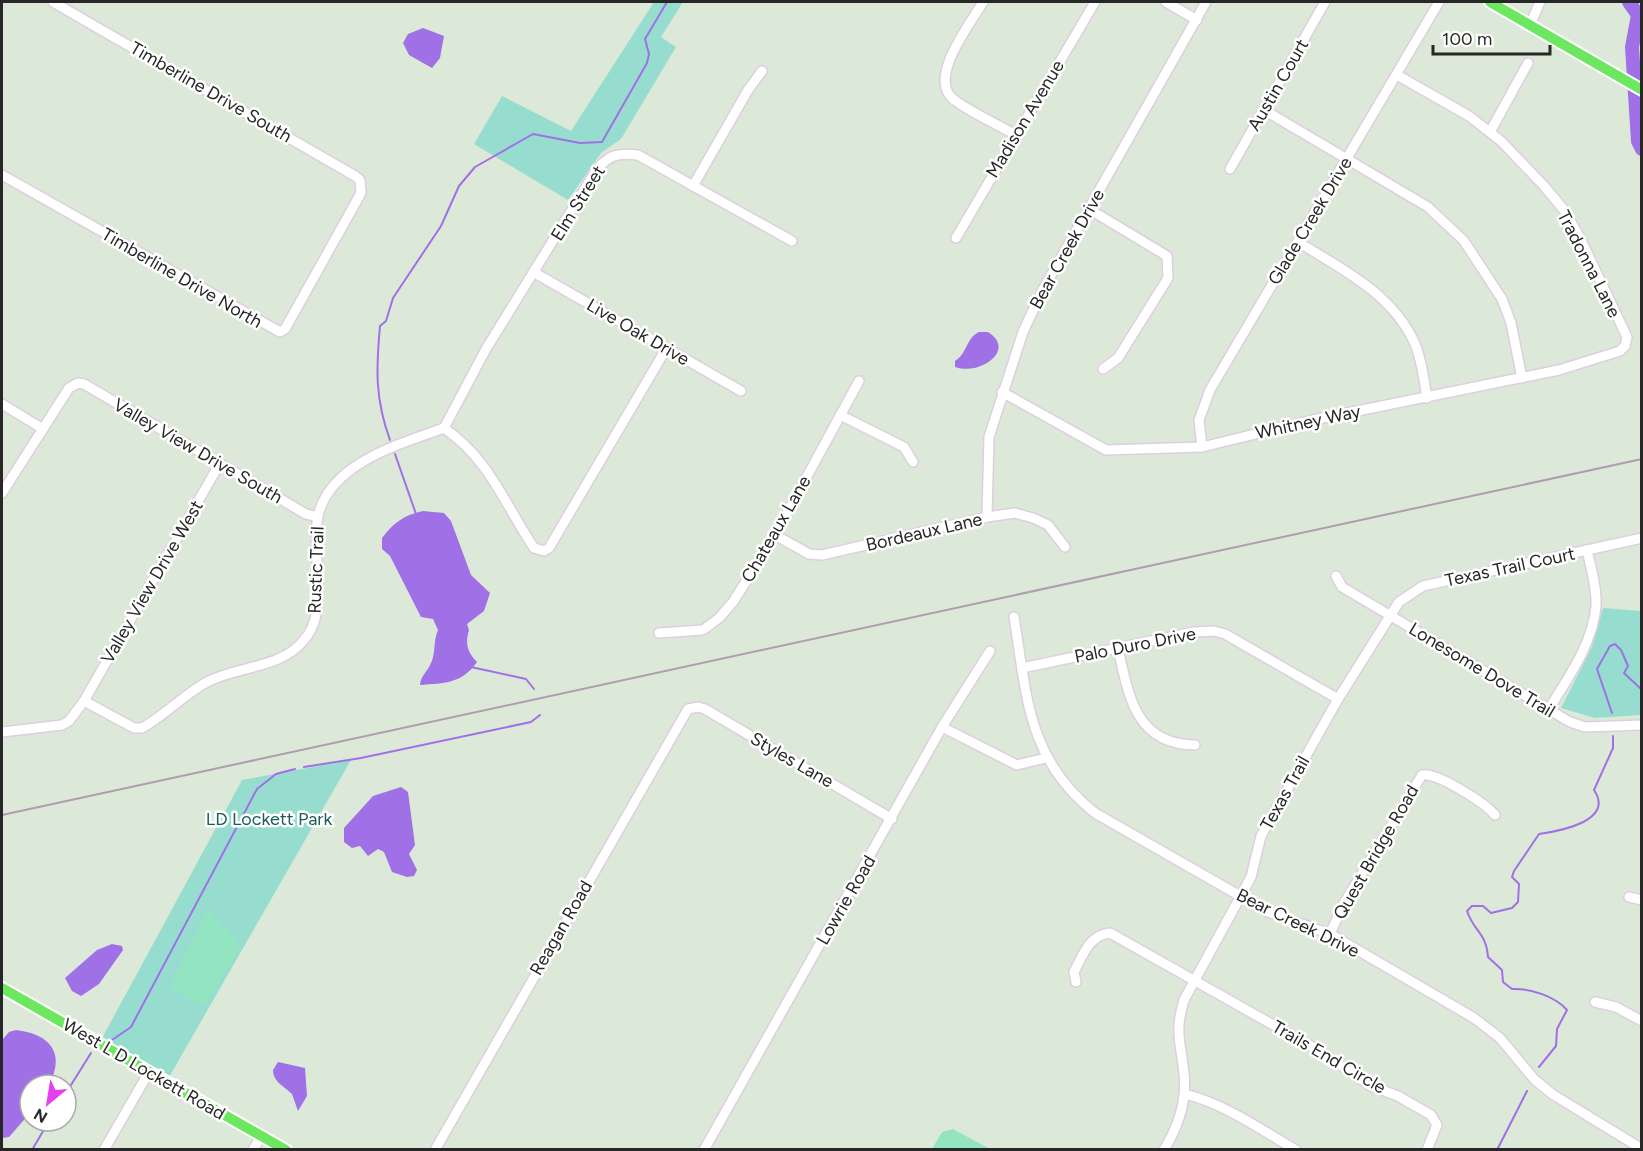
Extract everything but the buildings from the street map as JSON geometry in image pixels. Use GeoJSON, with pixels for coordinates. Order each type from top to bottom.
{"type":"FeatureCollection","features":[{"type":"Feature","properties":{"kind":"main road"},"geometry":{"type":"LineString","coordinates":[[1490,2],[1641,90]]}},
{"type":"Feature","properties":{"kind":"main road","name":"West L D Lockett Road"},"geometry":{"type":"LineString","coordinates":[[2,988],[286,1149]]}},
{"type":"Feature","properties":{"kind":"street","name":"Timberline Drive South"},"geometry":{"type":"LineString","coordinates":[[53,2],[223,101],[316,151],[360,180],[362,188]]}},
{"type":"Feature","properties":{"kind":"street"},"geometry":{"type":"LineString","coordinates":[[983,2],[944,69],[945,82],[952,98],[1016,135]]}},
{"type":"Feature","properties":{"kind":"street","name":"Madison Avenue"},"geometry":{"type":"LineString","coordinates":[[956,237],[1095,2]]}},
{"type":"Feature","properties":{"kind":"street"},"geometry":{"type":"LineString","coordinates":[[1166,2],[1197,20]]}},
{"type":"Feature","properties":{"kind":"street","name":"Bear Creek Drive"},"geometry":{"type":"LineString","coordinates":[[987,517],[989,437],[1002,393],[1041,293],[1206,2]]}},
{"type":"Feature","properties":{"kind":"street","name":"Austin Court"},"geometry":{"type":"LineString","coordinates":[[1230,170],[1325,2]]}},
{"type":"Feature","properties":{"kind":"street","name":"Glade Creek Drive"},"geometry":{"type":"LineString","coordinates":[[1202,447],[1199,420],[1210,390],[1439,2]]}},
{"type":"Feature","properties":{"kind":"street"},"geometry":{"type":"LineString","coordinates":[[1530,25],[1540,2]]}},
{"type":"Feature","properties":{"kind":"street"},"geometry":{"type":"LineString","coordinates":[[1490,132],[1528,63]]}},
{"type":"Feature","properties":{"kind":"street"},"geometry":{"type":"LineString","coordinates":[[693,186],[748,90],[762,71]]}},
{"type":"Feature","properties":{"kind":"street","name":"Tradonna Lane"},"geometry":{"type":"LineString","coordinates":[[1397,75],[1469,116],[1490,132],[1564,210],[1627,337],[1622,349]]}},
{"type":"Feature","properties":{"kind":"street"},"geometry":{"type":"LineString","coordinates":[[1264,110],[1428,207],[1464,241],[1502,299],[1511,323],[1522,378]]}},
{"type":"Feature","properties":{"kind":"street","name":"Elm Street"},"geometry":{"type":"LineString","coordinates":[[444,428],[486,349],[594,174],[608,157],[621,153],[638,155],[792,242]]}},
{"type":"Feature","properties":{"kind":"street","name":"Timberline Drive North"},"geometry":{"type":"LineString","coordinates":[[2,175],[280,332],[285,329],[362,188]]}},
{"type":"Feature","properties":{"kind":"street"},"geometry":{"type":"LineString","coordinates":[[1089,209],[1167,256],[1168,278],[1118,358],[1103,369]]}},
{"type":"Feature","properties":{"kind":"street"},"geometry":{"type":"LineString","coordinates":[[1298,242],[1373,290],[1391,306],[1415,344],[1427,398]]}},
{"type":"Feature","properties":{"kind":"street","name":"Live Oak Drive"},"geometry":{"type":"LineString","coordinates":[[535,273],[741,391]]}},
{"type":"Feature","properties":{"kind":"street"},"geometry":{"type":"LineString","coordinates":[[444,428],[477,456],[503,493],[534,548],[544,551],[553,544],[666,349]]}},
{"type":"Feature","properties":{"kind":"street","name":"Whitney Way"},"geometry":{"type":"LineString","coordinates":[[1002,393],[1106,450],[1202,447],[1313,420],[1559,370],[1622,349]]}},
{"type":"Feature","properties":{"kind":"street","name":"Chateaux Lane"},"geometry":{"type":"LineString","coordinates":[[659,633],[703,630],[719,618],[733,602],[775,535],[859,381]]}},
{"type":"Feature","properties":{"kind":"street","name":"Valley View Drive South"},"geometry":{"type":"LineString","coordinates":[[43,429],[69,388],[78,383],[84,384],[306,514],[318,517]]}},
{"type":"Feature","properties":{"kind":"street"},"geometry":{"type":"LineString","coordinates":[[2,404],[43,429],[2,493]]}},
{"type":"Feature","properties":{"kind":"street"},"geometry":{"type":"LineString","coordinates":[[840,415],[904,447],[913,462]]}},
{"type":"Feature","properties":{"kind":"street","name":"Rustic Trail"},"geometry":{"type":"LineString","coordinates":[[84,700],[134,728],[142,728],[209,681],[292,652],[313,626],[318,609],[318,517],[329,494],[356,466],[406,441],[444,428]]}},
{"type":"Feature","properties":{"kind":"street","name":"Valley View Drive West"},"geometry":{"type":"LineString","coordinates":[[2,732],[62,725],[69,721],[84,700],[220,463]]}},
{"type":"Feature","properties":{"kind":"street","name":"Bordeaux Lane"},"geometry":{"type":"LineString","coordinates":[[775,535],[810,554],[822,555],[987,517],[1015,513],[1048,525],[1065,547]]}},
{"type":"Feature","properties":{"kind":"street","name":"Texas Trail Court"},"geometry":{"type":"LineString","coordinates":[[1391,616],[1399,602],[1423,586],[1641,538]]}},
{"type":"Feature","properties":{"kind":"street"},"geometry":{"type":"LineString","coordinates":[[1549,709],[1571,674],[1593,627],[1595,588],[1587,550]]}},
{"type":"Feature","properties":{"kind":"street","name":"Lonesome Dove Trail"},"geometry":{"type":"LineString","coordinates":[[1336,576],[1342,586],[1570,722],[1585,727],[1641,725]]}},
{"type":"Feature","properties":{"kind":"street","name":"Texas Trail"},"geometry":{"type":"LineString","coordinates":[[1164,1149],[1173,1134],[1185,1094],[1184,1073],[1177,1035],[1179,1019],[1194,980],[1251,877],[1261,836],[1338,699],[1391,616]]}},
{"type":"Feature","properties":{"kind":"street","name":"Bear Creek Drive"},"geometry":{"type":"LineString","coordinates":[[1014,617],[1032,720],[1046,758],[1073,793],[1095,813],[1282,918],[1330,934],[1474,1018],[1500,1038],[1534,1079],[1552,1094],[1641,1149]]}},
{"type":"Feature","properties":{"kind":"street","name":"Palo Duro Drive"},"geometry":{"type":"LineString","coordinates":[[1022,668],[1194,632],[1214,631],[1238,640],[1338,699]]}},
{"type":"Feature","properties":{"kind":"street"},"geometry":{"type":"LineString","coordinates":[[1118,648],[1130,699],[1143,722],[1169,742],[1195,744]]}},
{"type":"Feature","properties":{"kind":"street","name":"Lowrie Road"},"geometry":{"type":"LineString","coordinates":[[704,1149],[942,727],[990,651]]}},
{"type":"Feature","properties":{"kind":"street","name":"Styles Lane"},"geometry":{"type":"LineString","coordinates":[[690,708],[698,707],[705,710],[892,819]]}},
{"type":"Feature","properties":{"kind":"street","name":"Reagan Road"},"geometry":{"type":"LineString","coordinates":[[435,1149],[683,716],[690,708]]}},
{"type":"Feature","properties":{"kind":"street"},"geometry":{"type":"LineString","coordinates":[[942,727],[1017,765],[1046,758]]}},
{"type":"Feature","properties":{"kind":"street","name":"Quest Bridge Road"},"geometry":{"type":"LineString","coordinates":[[1330,934],[1344,903],[1417,779],[1427,774],[1437,777],[1485,806],[1495,815]]}},
{"type":"Feature","properties":{"kind":"street"},"geometry":{"type":"LineString","coordinates":[[1629,897],[1641,900]]}},
{"type":"Feature","properties":{"kind":"street"},"geometry":{"type":"LineString","coordinates":[[1076,982],[1074,972],[1092,939],[1100,934],[1110,933],[1194,980]]}},
{"type":"Feature","properties":{"kind":"street","name":"Trails End Circle"},"geometry":{"type":"LineString","coordinates":[[1194,980],[1323,1053],[1371,1086],[1398,1096],[1431,1115],[1437,1125],[1427,1149]]}},
{"type":"Feature","properties":{"kind":"street"},"geometry":{"type":"LineString","coordinates":[[1595,1002],[1616,1007],[1641,1022]]}},
{"type":"Feature","properties":{"kind":"street"},"geometry":{"type":"LineString","coordinates":[[104,1149],[149,1072]]}},
{"type":"Feature","properties":{"kind":"street"},"geometry":{"type":"LineString","coordinates":[[1185,1094],[1204,1099],[1296,1149]]}},
{"type":"Feature","properties":{"kind":"street"},"geometry":{"type":"LineString","coordinates":[[253,1149],[261,1136]]}},
{"type":"Feature","properties":{"kind":"green space"},"geometry":{"type":"Polygon","coordinates":[[[654,2],[683,2],[661,37],[676,47],[621,139],[601,153],[568,200],[474,144],[502,96],[571,131],[654,2]]]}},
{"type":"Feature","properties":{"kind":"green space"},"geometry":{"type":"Polygon","coordinates":[[[1603,608],[1641,611],[1641,715],[1595,718],[1561,708],[1592,647],[1603,608]]]}},
{"type":"Feature","properties":{"kind":"green space","name":"LD Lockett Park"},"geometry":{"type":"Polygon","coordinates":[[[351,760],[168,1079],[101,1040],[242,780],[351,760]]]}},
{"type":"Feature","properties":{"kind":"green space"},"geometry":{"type":"Polygon","coordinates":[[[208,910],[241,946],[204,1006],[169,988],[208,910]]]}},
{"type":"Feature","properties":{"kind":"green space"},"geometry":{"type":"Polygon","coordinates":[[[953,1129],[990,1149],[932,1149],[942,1132],[953,1129]]]}},
{"type":"Feature","properties":{"kind":"shaded area"},"geometry":{"type":"Polygon","coordinates":[[[423,28],[444,36],[440,58],[432,68],[409,55],[403,43],[408,34],[423,28]]]}},
{"type":"Feature","properties":{"kind":"shaded area"},"geometry":{"type":"Polygon","coordinates":[[[979,332],[988,332],[996,339],[999,346],[997,353],[992,360],[975,368],[955,367],[955,361],[971,338],[979,332]]]}},
{"type":"Feature","properties":{"kind":"shaded area"},"geometry":{"type":"Polygon","coordinates":[[[423,511],[444,513],[451,521],[471,575],[490,593],[484,611],[467,624],[468,647],[477,662],[465,675],[452,681],[420,685],[433,659],[438,630],[433,619],[421,617],[390,556],[382,549],[382,538],[400,520],[423,511]]]}},
{"type":"Feature","properties":{"kind":"shaded area"},"geometry":{"type":"Polygon","coordinates":[[[401,787],[408,792],[415,845],[409,854],[417,870],[414,876],[407,877],[392,872],[384,852],[378,849],[368,856],[360,846],[352,848],[344,842],[344,828],[373,796],[401,787]]]}},
{"type":"Feature","properties":{"kind":"shaded area"},"geometry":{"type":"Polygon","coordinates":[[[112,944],[122,946],[123,950],[99,984],[81,996],[72,991],[65,978],[97,950],[112,944]]]}},
{"type":"Feature","properties":{"kind":"shaded area"},"geometry":{"type":"Polygon","coordinates":[[[16,1030],[28,1032],[46,1041],[52,1047],[56,1063],[54,1073],[18,1073],[18,1127],[9,1137],[2,1138],[2,1040],[9,1032],[16,1030]]]}},
{"type":"Feature","properties":{"kind":"shaded area"},"geometry":{"type":"Polygon","coordinates":[[[278,1062],[305,1068],[307,1096],[298,1111],[292,1094],[280,1084],[273,1074],[278,1062]]]}},
{"type":"Feature","properties":{"kind":"waterway"},"geometry":{"type":"LineString","coordinates":[[390,440],[379,397],[380,326],[386,321],[393,298],[441,226],[459,186],[475,167],[533,134],[580,143],[602,142],[647,63],[649,54],[645,39],[667,2]]}},
{"type":"Feature","properties":{"kind":"waterway"},"geometry":{"type":"LineString","coordinates":[[1629,2],[1638,15],[1632,47],[1638,141],[1642,149]]}},
{"type":"Feature","properties":{"kind":"waterway"},"geometry":{"type":"LineString","coordinates":[[395,454],[416,514]]}},
{"type":"Feature","properties":{"kind":"waterway"},"geometry":{"type":"LineString","coordinates":[[1612,713],[1597,669],[1610,646],[1615,644],[1621,650],[1628,666],[1624,673],[1642,690]]}},
{"type":"Feature","properties":{"kind":"waterway"},"geometry":{"type":"LineString","coordinates":[[471,667],[526,679],[534,689]]}},
{"type":"Feature","properties":{"kind":"waterway"},"geometry":{"type":"LineString","coordinates":[[304,767],[361,758],[531,722],[540,715]]}},
{"type":"Feature","properties":{"kind":"waterway"},"geometry":{"type":"LineString","coordinates":[[1539,1067],[1556,1046],[1557,1029],[1567,1010],[1549,997],[1512,989],[1503,982],[1502,970],[1488,957],[1485,942],[1467,911],[1472,906],[1483,906],[1491,913],[1512,908],[1518,902],[1519,884],[1512,877],[1514,871],[1539,834],[1571,827],[1591,817],[1597,810],[1599,801],[1594,790],[1613,748],[1613,736]]}},
{"type":"Feature","properties":{"kind":"waterway"},"geometry":{"type":"LineString","coordinates":[[112,1040],[131,1027],[257,789],[276,774],[295,769]]}},
{"type":"Feature","properties":{"kind":"waterway"},"geometry":{"type":"LineString","coordinates":[[78,1074],[91,1053]]}},
{"type":"Feature","properties":{"kind":"waterway"},"geometry":{"type":"LineString","coordinates":[[1497,1150],[1527,1091]]}},
{"type":"Feature","properties":{"kind":"waterway"},"geometry":{"type":"LineString","coordinates":[[32,1150],[42,1133]]}},
{"type":"Feature","properties":{"kind":"railway"},"geometry":{"type":"LineString","coordinates":[[2,815],[1642,459]]}}]}
